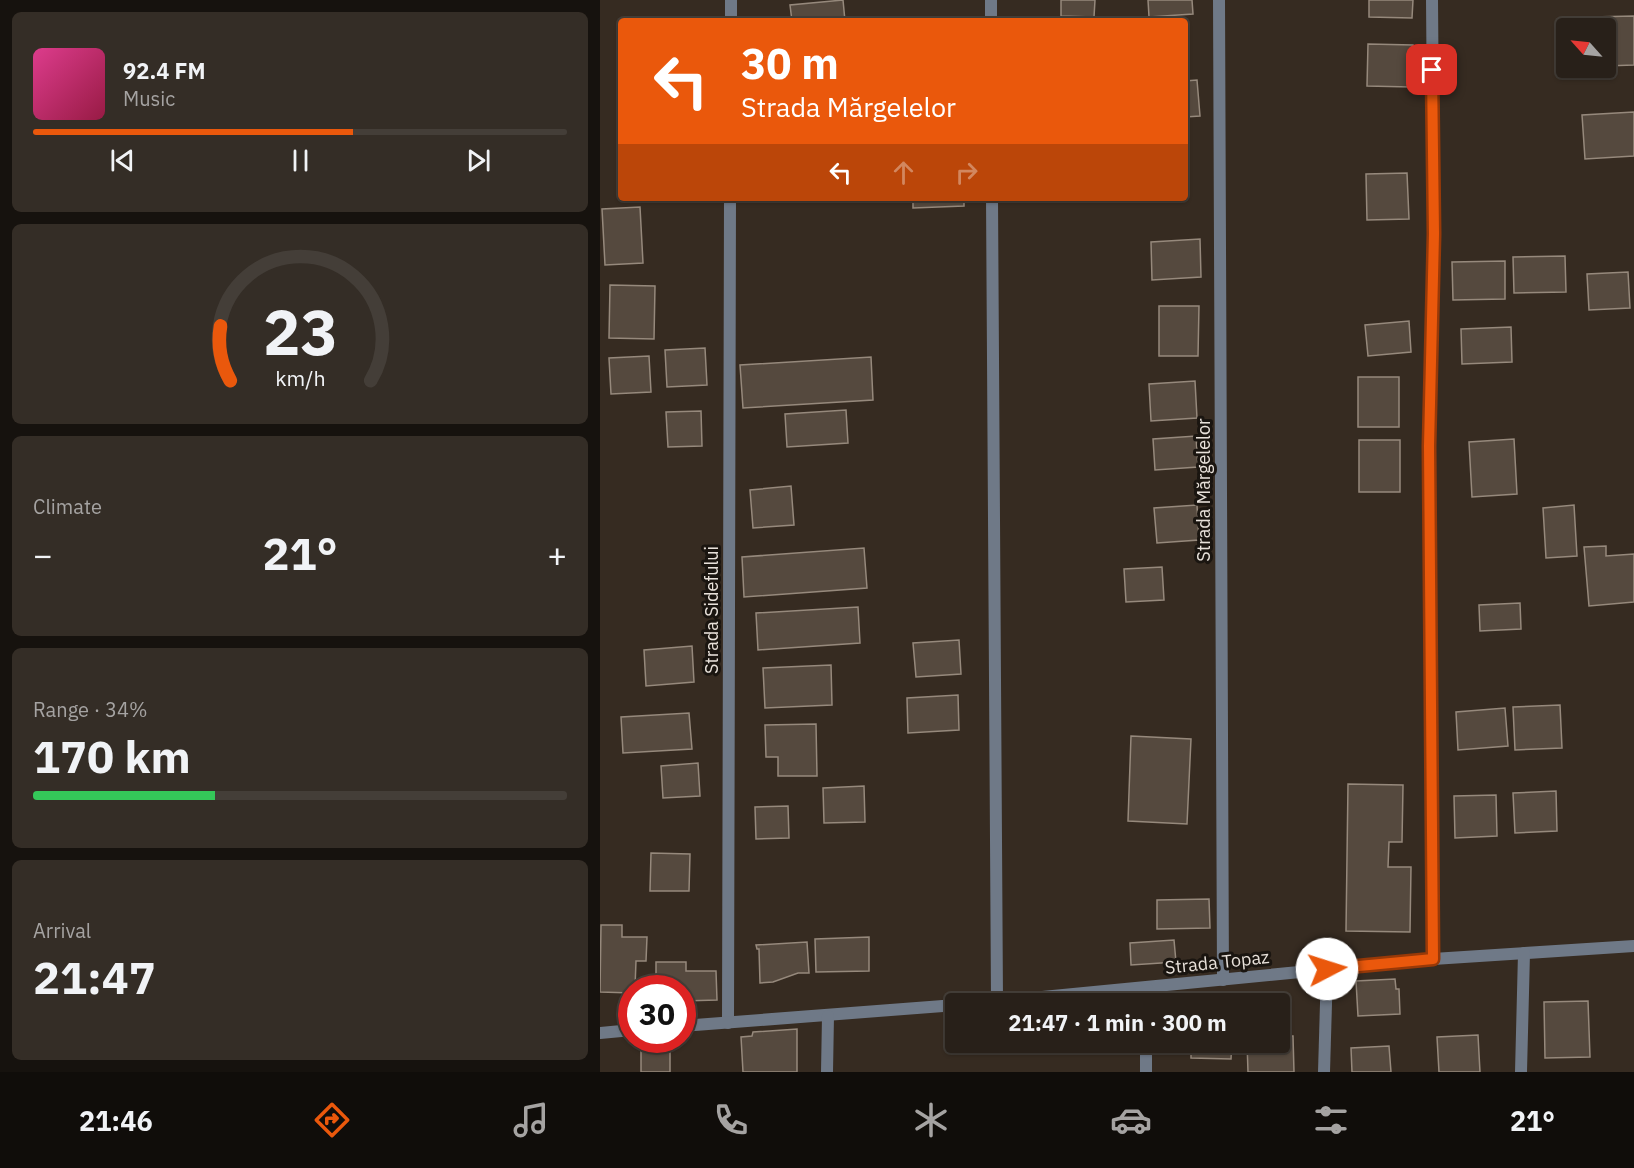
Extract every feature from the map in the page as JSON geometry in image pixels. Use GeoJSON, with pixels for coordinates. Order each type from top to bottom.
{"type":"FeatureCollection","features":[{"type":"Feature","properties":{"kind":"street"},"geometry":{"type":"LineString","coordinates":[[731,0],[731,18]]}},
{"type":"Feature","properties":{"kind":"street"},"geometry":{"type":"LineString","coordinates":[[991,0],[991,18]]}},
{"type":"Feature","properties":{"kind":"street","name":"Strada Mărgelelor"},"geometry":{"type":"LineString","coordinates":[[1219,0],[1223,980]]}},
{"type":"Feature","properties":{"kind":"street"},"geometry":{"type":"LineString","coordinates":[[1432,0],[1434,234],[1429,446],[1433,959]]}},
{"type":"Feature","properties":{"kind":"street","name":"Strada Sidefului"},"geometry":{"type":"LineString","coordinates":[[728,1023],[730,201]]}},
{"type":"Feature","properties":{"kind":"street"},"geometry":{"type":"LineString","coordinates":[[992,201],[997,993]]}},
{"type":"Feature","properties":{"kind":"street","name":"Strada Topaz"},"geometry":{"type":"LineString","coordinates":[[1089,993],[1433,959],[1634,945]]}},
{"type":"Feature","properties":{"kind":"street"},"geometry":{"type":"LineString","coordinates":[[1521,1072],[1524,953]]}},
{"type":"Feature","properties":{"kind":"street"},"geometry":{"type":"LineString","coordinates":[[1324,1072],[1327,969]]}},
{"type":"Feature","properties":{"kind":"street","name":"Strada Topaz"},"geometry":{"type":"LineString","coordinates":[[1147,988],[1147,993]]}},
{"type":"Feature","properties":{"kind":"street"},"geometry":{"type":"LineString","coordinates":[[696,1025],[945,1006]]}},
{"type":"Feature","properties":{"kind":"street"},"geometry":{"type":"LineString","coordinates":[[827,1072],[828,1016]]}},
{"type":"Feature","properties":{"kind":"street"},"geometry":{"type":"LineString","coordinates":[[600,1033],[618,1031]]}},
{"type":"Feature","properties":{"kind":"street"},"geometry":{"type":"LineString","coordinates":[[1146,1053],[1146,1072]]}},
{"type":"Feature","properties":{"kind":"building"},"geometry":{"type":"Polygon","coordinates":[[[843,0],[845,18],[792,18],[790,5],[843,0]]]}},
{"type":"Feature","properties":{"kind":"building"},"geometry":{"type":"Polygon","coordinates":[[[1061,0],[1095,0],[1094,17],[1061,16],[1061,0]]]}},
{"type":"Feature","properties":{"kind":"building"},"geometry":{"type":"Polygon","coordinates":[[[1148,0],[1192,0],[1193,14],[1149,17],[1148,0]]]}},
{"type":"Feature","properties":{"kind":"building"},"geometry":{"type":"Polygon","coordinates":[[[1369,0],[1413,0],[1412,18],[1369,17],[1369,0]]]}},
{"type":"Feature","properties":{"kind":"building"},"geometry":{"type":"Polygon","coordinates":[[[1634,16],[1634,65],[1616,66],[1616,18],[1592,17],[1634,16]]]}},
{"type":"Feature","properties":{"kind":"building"},"geometry":{"type":"Polygon","coordinates":[[[1368,44],[1413,45],[1411,87],[1367,86],[1368,44]]]}},
{"type":"Feature","properties":{"kind":"building"},"geometry":{"type":"Polygon","coordinates":[[[1197,80],[1200,116],[1188,117],[1188,81],[1197,80]]]}},
{"type":"Feature","properties":{"kind":"building"},"geometry":{"type":"Polygon","coordinates":[[[1634,112],[1634,156],[1585,159],[1582,115],[1634,112]]]}},
{"type":"Feature","properties":{"kind":"building"},"geometry":{"type":"Polygon","coordinates":[[[1407,173],[1409,219],[1367,220],[1366,174],[1407,173]]]}},
{"type":"Feature","properties":{"kind":"building"},"geometry":{"type":"Polygon","coordinates":[[[913,201],[964,201],[964,206],[913,208],[913,201]]]}},
{"type":"Feature","properties":{"kind":"building"},"geometry":{"type":"Polygon","coordinates":[[[640,207],[643,263],[605,265],[602,209],[640,207]]]}},
{"type":"Feature","properties":{"kind":"building"},"geometry":{"type":"Polygon","coordinates":[[[1200,239],[1201,277],[1152,280],[1151,242],[1200,239]]]}},
{"type":"Feature","properties":{"kind":"building"},"geometry":{"type":"Polygon","coordinates":[[[1565,256],[1566,292],[1514,293],[1513,257],[1565,256]]]}},
{"type":"Feature","properties":{"kind":"building"},"geometry":{"type":"Polygon","coordinates":[[[1505,261],[1505,299],[1453,300],[1452,262],[1505,261]]]}},
{"type":"Feature","properties":{"kind":"building"},"geometry":{"type":"Polygon","coordinates":[[[1628,272],[1630,308],[1589,310],[1587,274],[1628,272]]]}},
{"type":"Feature","properties":{"kind":"building"},"geometry":{"type":"Polygon","coordinates":[[[610,285],[655,286],[654,339],[609,338],[610,285]]]}},
{"type":"Feature","properties":{"kind":"building"},"geometry":{"type":"Polygon","coordinates":[[[1159,306],[1199,306],[1198,356],[1159,356],[1159,306]]]}},
{"type":"Feature","properties":{"kind":"building"},"geometry":{"type":"Polygon","coordinates":[[[1409,321],[1411,352],[1368,356],[1365,325],[1409,321]]]}},
{"type":"Feature","properties":{"kind":"building"},"geometry":{"type":"Polygon","coordinates":[[[1511,327],[1512,362],[1462,364],[1461,329],[1511,327]]]}},
{"type":"Feature","properties":{"kind":"building"},"geometry":{"type":"Polygon","coordinates":[[[705,348],[707,385],[667,387],[665,350],[705,348]]]}},
{"type":"Feature","properties":{"kind":"building"},"geometry":{"type":"Polygon","coordinates":[[[649,356],[651,392],[611,394],[609,358],[649,356]]]}},
{"type":"Feature","properties":{"kind":"building"},"geometry":{"type":"Polygon","coordinates":[[[871,357],[873,400],[743,408],[740,365],[871,357]]]}},
{"type":"Feature","properties":{"kind":"building"},"geometry":{"type":"Polygon","coordinates":[[[1358,377],[1399,377],[1399,427],[1358,427],[1358,377]]]}},
{"type":"Feature","properties":{"kind":"building"},"geometry":{"type":"Polygon","coordinates":[[[1195,381],[1197,418],[1151,421],[1149,384],[1195,381]]]}},
{"type":"Feature","properties":{"kind":"building"},"geometry":{"type":"Polygon","coordinates":[[[846,410],[848,443],[787,447],[785,414],[846,410]]]}},
{"type":"Feature","properties":{"kind":"building"},"geometry":{"type":"Polygon","coordinates":[[[701,411],[702,446],[668,447],[666,412],[701,411]]]}},
{"type":"Feature","properties":{"kind":"building"},"geometry":{"type":"Polygon","coordinates":[[[1196,436],[1198,467],[1155,470],[1153,439],[1196,436]]]}},
{"type":"Feature","properties":{"kind":"building"},"geometry":{"type":"Polygon","coordinates":[[[1514,439],[1517,494],[1472,497],[1469,442],[1514,439]]]}},
{"type":"Feature","properties":{"kind":"building"},"geometry":{"type":"Polygon","coordinates":[[[1359,440],[1400,440],[1400,492],[1359,492],[1359,440]]]}},
{"type":"Feature","properties":{"kind":"building"},"geometry":{"type":"Polygon","coordinates":[[[791,486],[794,525],[753,528],[750,490],[791,486]]]}},
{"type":"Feature","properties":{"kind":"building"},"geometry":{"type":"Polygon","coordinates":[[[1197,505],[1199,540],[1157,543],[1154,508],[1197,505]]]}},
{"type":"Feature","properties":{"kind":"building"},"geometry":{"type":"Polygon","coordinates":[[[1574,505],[1577,556],[1546,558],[1543,508],[1574,505]]]}},
{"type":"Feature","properties":{"kind":"building"},"geometry":{"type":"Polygon","coordinates":[[[1606,546],[1606,556],[1634,554],[1634,602],[1589,606],[1584,547],[1606,546]]]}},
{"type":"Feature","properties":{"kind":"building"},"geometry":{"type":"Polygon","coordinates":[[[864,548],[867,588],[744,597],[742,557],[864,548]]]}},
{"type":"Feature","properties":{"kind":"building"},"geometry":{"type":"Polygon","coordinates":[[[1162,567],[1164,600],[1126,602],[1124,569],[1162,567]]]}},
{"type":"Feature","properties":{"kind":"building"},"geometry":{"type":"Polygon","coordinates":[[[1520,603],[1521,629],[1480,631],[1479,605],[1520,603]]]}},
{"type":"Feature","properties":{"kind":"building"},"geometry":{"type":"Polygon","coordinates":[[[858,607],[860,643],[758,650],[756,613],[858,607]]]}},
{"type":"Feature","properties":{"kind":"building"},"geometry":{"type":"Polygon","coordinates":[[[959,640],[961,674],[916,677],[913,643],[959,640]]]}},
{"type":"Feature","properties":{"kind":"building"},"geometry":{"type":"Polygon","coordinates":[[[692,646],[694,682],[646,686],[644,650],[692,646]]]}},
{"type":"Feature","properties":{"kind":"building"},"geometry":{"type":"Polygon","coordinates":[[[831,665],[832,705],[765,708],[763,668],[831,665]]]}},
{"type":"Feature","properties":{"kind":"building"},"geometry":{"type":"Polygon","coordinates":[[[958,695],[959,730],[908,733],[907,698],[958,695]]]}},
{"type":"Feature","properties":{"kind":"building"},"geometry":{"type":"Polygon","coordinates":[[[1560,705],[1562,748],[1515,750],[1513,707],[1560,705]]]}},
{"type":"Feature","properties":{"kind":"building"},"geometry":{"type":"Polygon","coordinates":[[[1505,708],[1508,746],[1458,750],[1456,712],[1505,708]]]}},
{"type":"Feature","properties":{"kind":"building"},"geometry":{"type":"Polygon","coordinates":[[[689,713],[692,749],[623,753],[621,717],[689,713]]]}},
{"type":"Feature","properties":{"kind":"building"},"geometry":{"type":"Polygon","coordinates":[[[816,724],[817,776],[778,776],[778,757],[766,757],[765,725],[816,724]]]}},
{"type":"Feature","properties":{"kind":"building"},"geometry":{"type":"Polygon","coordinates":[[[1131,736],[1191,739],[1187,824],[1128,821],[1131,736]]]}},
{"type":"Feature","properties":{"kind":"building"},"geometry":{"type":"Polygon","coordinates":[[[698,763],[700,796],[663,798],[661,766],[698,763]]]}},
{"type":"Feature","properties":{"kind":"building"},"geometry":{"type":"Polygon","coordinates":[[[1348,784],[1403,785],[1402,842],[1389,842],[1388,867],[1411,867],[1410,932],[1346,931],[1348,784]]]}},
{"type":"Feature","properties":{"kind":"building"},"geometry":{"type":"Polygon","coordinates":[[[864,786],[865,822],[824,823],[823,788],[864,786]]]}},
{"type":"Feature","properties":{"kind":"building"},"geometry":{"type":"Polygon","coordinates":[[[1556,791],[1557,831],[1515,833],[1513,793],[1556,791]]]}},
{"type":"Feature","properties":{"kind":"building"},"geometry":{"type":"Polygon","coordinates":[[[1496,795],[1497,836],[1455,838],[1454,796],[1496,795]]]}},
{"type":"Feature","properties":{"kind":"building"},"geometry":{"type":"Polygon","coordinates":[[[788,806],[789,838],[756,839],[755,807],[788,806]]]}},
{"type":"Feature","properties":{"kind":"building"},"geometry":{"type":"Polygon","coordinates":[[[651,853],[690,854],[689,891],[650,891],[651,853]]]}},
{"type":"Feature","properties":{"kind":"building"},"geometry":{"type":"Polygon","coordinates":[[[1209,899],[1210,928],[1157,929],[1157,900],[1209,899]]]}},
{"type":"Feature","properties":{"kind":"building"},"geometry":{"type":"Polygon","coordinates":[[[601,925],[622,925],[622,937],[647,937],[646,961],[636,961],[635,975],[618,975],[618,993],[600,992],[601,925]]]}},
{"type":"Feature","properties":{"kind":"building"},"geometry":{"type":"Polygon","coordinates":[[[869,937],[869,971],[816,972],[815,939],[869,937]]]}},
{"type":"Feature","properties":{"kind":"building"},"geometry":{"type":"Polygon","coordinates":[[[1174,940],[1176,962],[1131,965],[1130,943],[1174,940]]]}},
{"type":"Feature","properties":{"kind":"building"},"geometry":{"type":"Polygon","coordinates":[[[807,942],[809,973],[798,973],[773,982],[760,983],[759,949],[756,945],[807,942]]]}},
{"type":"Feature","properties":{"kind":"building"},"geometry":{"type":"Polygon","coordinates":[[[656,962],[686,962],[686,971],[716,971],[717,1000],[696,1001],[696,975],[656,975],[656,962]]]}},
{"type":"Feature","properties":{"kind":"building"},"geometry":{"type":"Polygon","coordinates":[[[1395,979],[1396,989],[1399,989],[1400,1014],[1358,1016],[1356,981],[1395,979]]]}},
{"type":"Feature","properties":{"kind":"building"},"geometry":{"type":"Polygon","coordinates":[[[1588,1001],[1590,1057],[1545,1058],[1544,1002],[1588,1001]]]}},
{"type":"Feature","properties":{"kind":"building"},"geometry":{"type":"Polygon","coordinates":[[[797,1029],[797,1072],[743,1072],[741,1037],[752,1036],[753,1032],[797,1029]]]}},
{"type":"Feature","properties":{"kind":"building"},"geometry":{"type":"Polygon","coordinates":[[[1478,1035],[1480,1072],[1439,1072],[1437,1037],[1478,1035]]]}},
{"type":"Feature","properties":{"kind":"building"},"geometry":{"type":"Polygon","coordinates":[[[1290,1036],[1293,1036],[1294,1072],[1248,1072],[1247,1053],[1290,1053],[1290,1036]]]}},
{"type":"Feature","properties":{"kind":"building"},"geometry":{"type":"Polygon","coordinates":[[[1389,1046],[1391,1072],[1352,1072],[1351,1048],[1389,1046]]]}},
{"type":"Feature","properties":{"kind":"building"},"geometry":{"type":"Polygon","coordinates":[[[641,1053],[670,1053],[670,1072],[641,1072],[641,1053]]]}},
{"type":"Feature","properties":{"kind":"building"},"geometry":{"type":"Polygon","coordinates":[[[1191,1053],[1231,1053],[1231,1059],[1191,1058],[1191,1053]]]}},
{"type":"Feature","properties":{"kind":"route"},"geometry":{"type":"LineString","coordinates":[[1327,969],[1433,959],[1429,446],[1434,234],[1432,70]]}}]}
